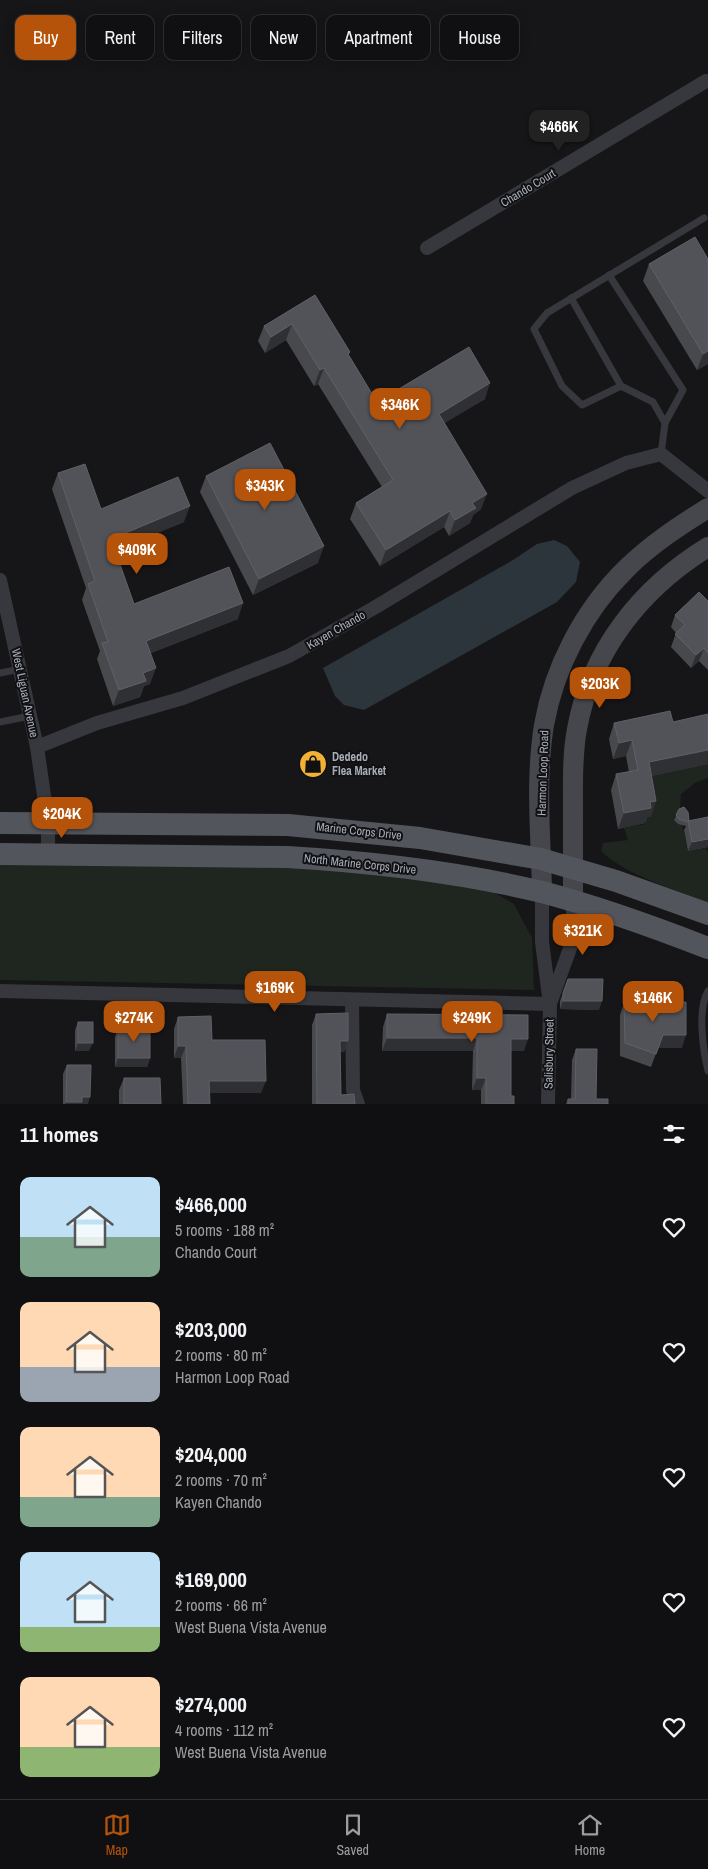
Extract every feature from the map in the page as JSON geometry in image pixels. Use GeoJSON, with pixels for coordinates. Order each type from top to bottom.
{"type":"FeatureCollection","features":[{"type":"Feature","properties":{"kind":"main road","name":"Harmon Loop Road"},"geometry":{"type":"LineString","coordinates":[[542,892],[541,764],[544,725],[552,690],[565,658],[582,625],[597,603],[626,569],[651,547],[708,508]]}},
{"type":"Feature","properties":{"kind":"main road"},"geometry":{"type":"LineString","coordinates":[[573,900],[573,766],[576,730],[584,700],[595,671],[610,642],[628,615],[671,572],[708,547]]}},
{"type":"Feature","properties":{"kind":"main road","name":"Marine Corps Drive"},"geometry":{"type":"LineString","coordinates":[[0,823],[242,824],[335,828],[439,840],[541,859],[656,894],[708,914]]}},
{"type":"Feature","properties":{"kind":"main road","name":"North Marine Corps Drive"},"geometry":{"type":"LineString","coordinates":[[0,854],[242,856],[332,860],[453,875],[542,892],[573,900],[645,924],[708,948]]}},
{"type":"Feature","properties":{"kind":"street","name":"Chando Court"},"geometry":{"type":"LineString","coordinates":[[427,248],[706,81]]}},
{"type":"Feature","properties":{"kind":"street"},"geometry":{"type":"LineString","coordinates":[[661,454],[708,491]]}},
{"type":"Feature","properties":{"kind":"street","name":"Kayen Chando"},"geometry":{"type":"LineString","coordinates":[[37,747],[97,723],[183,698],[289,656],[374,608],[572,488],[626,463],[661,454]]}},
{"type":"Feature","properties":{"kind":"street","name":"West Liguan Avenue"},"geometry":{"type":"LineString","coordinates":[[0,580],[37,747]]}},
{"type":"Feature","properties":{"kind":"street"},"geometry":{"type":"LineString","coordinates":[[37,747],[48,823],[48,855]]}},
{"type":"Feature","properties":{"kind":"street","name":"Salisbury Street"},"geometry":{"type":"LineString","coordinates":[[542,892],[542,942],[550,1004],[548,1104]]}},
{"type":"Feature","properties":{"kind":"street","name":"Salisbury Street"},"geometry":{"type":"LineString","coordinates":[[550,1004],[573,940],[573,900]]}},
{"type":"Feature","properties":{"kind":"street"},"geometry":{"type":"LineString","coordinates":[[0,991],[550,1004]]}},
{"type":"Feature","properties":{"kind":"street"},"geometry":{"type":"LineString","coordinates":[[352,1000],[353,1090],[358,1104]]}},
{"type":"Feature","properties":{"kind":"lane"},"geometry":{"type":"LineString","coordinates":[[621,386],[582,405],[562,386],[534,329],[547,313],[704,218]]}},
{"type":"Feature","properties":{"kind":"lane"},"geometry":{"type":"LineString","coordinates":[[609,275],[682,390],[665,423],[661,454]]}},
{"type":"Feature","properties":{"kind":"lane"},"geometry":{"type":"LineString","coordinates":[[571,298],[621,386],[653,402],[665,423]]}},
{"type":"Feature","properties":{"kind":"lane"},"geometry":{"type":"LineString","coordinates":[[0,673],[20,669]]}},
{"type":"Feature","properties":{"kind":"lane"},"geometry":{"type":"LineString","coordinates":[[0,722],[30,716]]}},
{"type":"Feature","properties":{"kind":"lane"},"geometry":{"type":"LineString","coordinates":[[708,991],[703,999],[702,1046],[708,1071]]}},
{"type":"Feature","properties":{"kind":"shaded area"},"geometry":{"type":"Polygon","coordinates":[[[554,540],[567,546],[580,562],[576,582],[557,602],[364,710],[344,705],[335,696],[323,668],[513,560],[537,544],[554,540]]]}},
{"type":"Feature","properties":{"kind":"shaded area"},"geometry":{"type":"Polygon","coordinates":[[[708,764],[708,778],[695,783],[681,794],[680,808],[674,818],[678,824],[682,824],[688,851],[706,848],[708,852],[708,903],[651,881],[611,860],[601,851],[603,843],[628,840],[624,828],[645,824],[642,778],[708,764]]]}},
{"type":"Feature","properties":{"kind":"shaded area"},"geometry":{"type":"Polygon","coordinates":[[[0,865],[277,865],[480,884],[514,904],[532,938],[534,990],[0,980],[0,865]]]}},
{"type":"Feature","properties":{"kind":"building"},"geometry":{"type":"Polygon","coordinates":[[[695,237],[708,259],[708,351],[703,354],[649,264],[695,237]]]}},
{"type":"Feature","properties":{"kind":"building"},"geometry":{"type":"Polygon","coordinates":[[[315,295],[350,352],[348,354],[377,402],[469,347],[490,383],[439,414],[487,494],[472,503],[476,508],[455,520],[450,511],[386,550],[356,503],[393,480],[324,368],[320,370],[292,324],[271,337],[264,326],[315,295]]]}},
{"type":"Feature","properties":{"kind":"building"},"geometry":{"type":"Polygon","coordinates":[[[270,443],[324,546],[259,579],[206,476],[270,443]]]}},
{"type":"Feature","properties":{"kind":"building"},"geometry":{"type":"Polygon","coordinates":[[[85,464],[101,509],[178,477],[190,506],[111,539],[134,604],[229,567],[243,603],[146,641],[156,668],[143,673],[146,681],[119,690],[102,643],[108,642],[88,584],[95,581],[58,473],[85,464]]]}},
{"type":"Feature","properties":{"kind":"building"},"geometry":{"type":"Polygon","coordinates":[[[699,592],[708,601],[708,653],[704,648],[696,655],[675,634],[685,625],[675,615],[699,592]]]}},
{"type":"Feature","properties":{"kind":"building"},"geometry":{"type":"Polygon","coordinates":[[[670,711],[673,722],[708,714],[708,750],[649,762],[656,801],[650,802],[651,808],[624,813],[616,774],[638,770],[632,740],[619,743],[614,723],[670,711]]]}},
{"type":"Feature","properties":{"kind":"building"},"geometry":{"type":"Polygon","coordinates":[[[684,807],[688,812],[688,822],[679,819],[676,815],[679,809],[684,807]]]}},
{"type":"Feature","properties":{"kind":"building"},"geometry":{"type":"Polygon","coordinates":[[[708,817],[708,839],[692,842],[688,821],[708,817]]]}},
{"type":"Feature","properties":{"kind":"building"},"geometry":{"type":"Polygon","coordinates":[[[568,979],[603,979],[602,1001],[563,1001],[563,993],[568,979]]]}},
{"type":"Feature","properties":{"kind":"building"},"geometry":{"type":"Polygon","coordinates":[[[686,1002],[686,1035],[663,1035],[656,1054],[625,1043],[624,1003],[686,1002]]]}},
{"type":"Feature","properties":{"kind":"building"},"geometry":{"type":"Polygon","coordinates":[[[348,1013],[348,1041],[340,1041],[341,1095],[354,1094],[355,1104],[317,1104],[316,1014],[348,1013]]]}},
{"type":"Feature","properties":{"kind":"building"},"geometry":{"type":"Polygon","coordinates":[[[387,1014],[528,1015],[528,1039],[511,1039],[511,1096],[514,1096],[514,1104],[486,1104],[486,1078],[477,1078],[477,1038],[387,1038],[387,1014]]]}},
{"type":"Feature","properties":{"kind":"building"},"geometry":{"type":"Polygon","coordinates":[[[211,1016],[212,1040],[265,1040],[266,1081],[209,1081],[210,1104],[188,1104],[186,1046],[178,1046],[178,1017],[211,1016]]]}},
{"type":"Feature","properties":{"kind":"building"},"geometry":{"type":"Polygon","coordinates":[[[78,1022],[93,1022],[93,1043],[78,1043],[78,1022]]]}},
{"type":"Feature","properties":{"kind":"building"},"geometry":{"type":"Polygon","coordinates":[[[118,1028],[150,1028],[150,1058],[118,1058],[118,1028]]]}},
{"type":"Feature","properties":{"kind":"building"},"geometry":{"type":"Polygon","coordinates":[[[576,1049],[597,1049],[596,1099],[608,1099],[608,1104],[568,1104],[568,1099],[575,1099],[576,1049]]]}},
{"type":"Feature","properties":{"kind":"building"},"geometry":{"type":"Polygon","coordinates":[[[67,1065],[91,1065],[90,1097],[82,1097],[82,1102],[66,1102],[67,1065]]]}},
{"type":"Feature","properties":{"kind":"building"},"geometry":{"type":"Polygon","coordinates":[[[124,1078],[160,1078],[161,1104],[124,1104],[124,1078]]]}},
{"type":"Feature","properties":{"kind":"place","name":"Dededo Flea Market"},"geometry":{"type":"Point","coordinates":[313,764]}}]}
